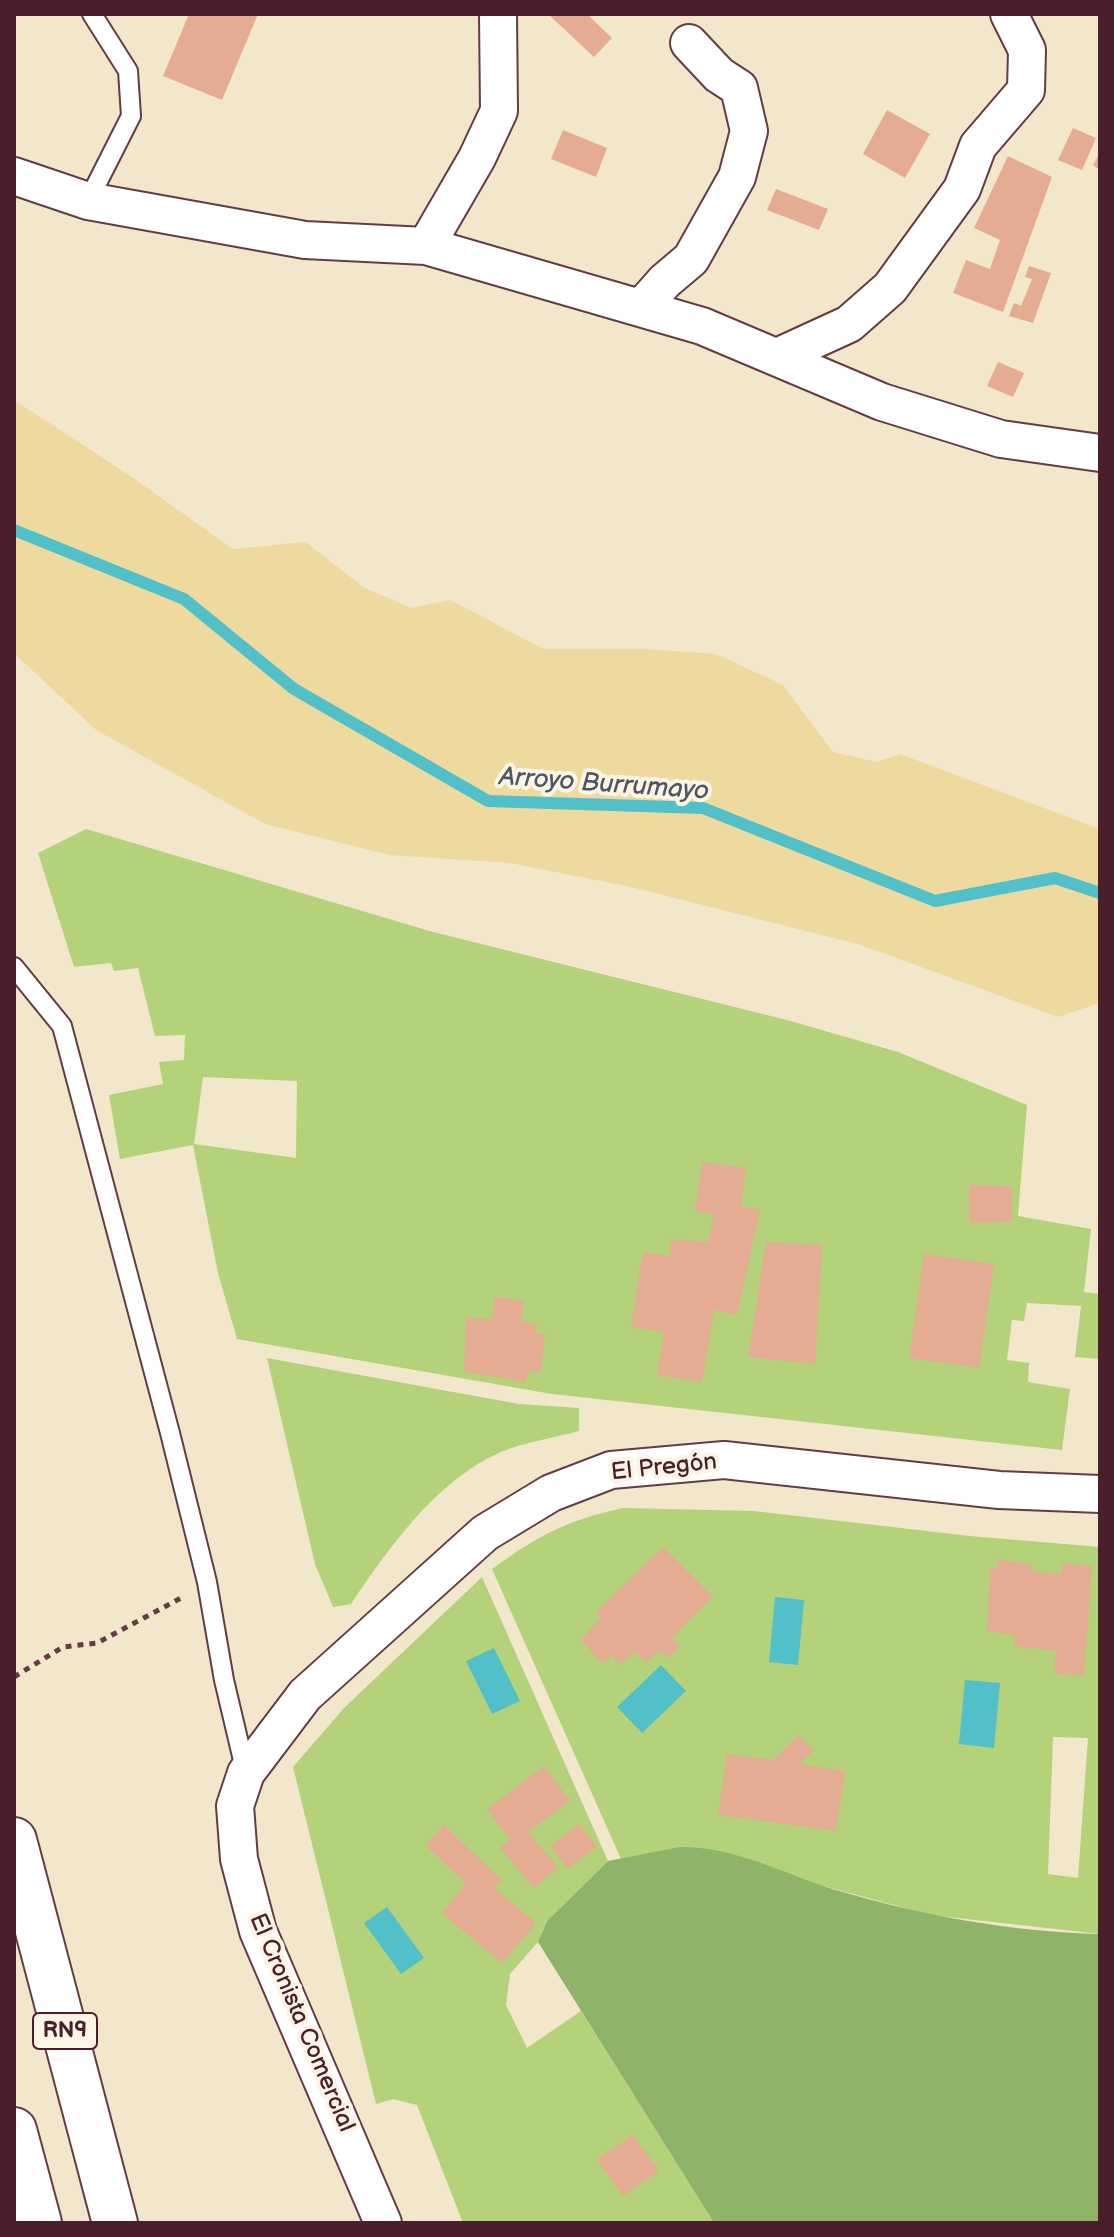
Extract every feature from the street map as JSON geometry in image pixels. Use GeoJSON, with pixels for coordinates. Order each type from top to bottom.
{"type":"FeatureCollection","features":[{"type":"Feature","properties":{"kind":"highway","name":"RN9"},"geometry":{"type":"LineString","coordinates":[[14,1840],[115,2223]]}},
{"type":"Feature","properties":{"kind":"highway"},"geometry":{"type":"LineString","coordinates":[[14,2130],[39,2223]]}},
{"type":"Feature","properties":{"kind":"street"},"geometry":{"type":"LineString","coordinates":[[426,246],[477,158],[499,111],[498,14]]}},
{"type":"Feature","properties":{"kind":"street"},"geometry":{"type":"LineString","coordinates":[[777,357],[849,324],[890,288],[962,189],[978,146],[1026,90],[1027,50],[1009,14]]}},
{"type":"Feature","properties":{"kind":"street"},"geometry":{"type":"LineString","coordinates":[[641,308],[691,259],[737,177],[749,131],[739,88],[719,75],[689,43]]}},
{"type":"Feature","properties":{"kind":"street"},"geometry":{"type":"LineString","coordinates":[[14,176],[88,201],[305,240],[426,246],[702,326],[882,402],[1001,439],[1100,453]]}},
{"type":"Feature","properties":{"kind":"street","name":"El Pregón"},"geometry":{"type":"LineString","coordinates":[[246,1773],[305,1695],[485,1533],[551,1493],[611,1470],[724,1460],[999,1490],[1100,1494]]}},
{"type":"Feature","properties":{"kind":"street","name":"El Cronista Comercial"},"geometry":{"type":"LineString","coordinates":[[246,1773],[235,1806],[239,1859],[258,1931],[383,2223]]}},
{"type":"Feature","properties":{"kind":"lane"},"geometry":{"type":"LineString","coordinates":[[88,201],[131,116],[128,71],[92,14]]}},
{"type":"Feature","properties":{"kind":"lane"},"geometry":{"type":"LineString","coordinates":[[14,967],[62,1026],[207,1582],[224,1680],[246,1773]]}},
{"type":"Feature","properties":{"kind":"path"},"geometry":{"type":"LineString","coordinates":[[14,1677],[63,1647],[97,1643],[207,1582]]}},
{"type":"Feature","properties":{"kind":"green space"},"geometry":{"type":"Polygon","coordinates":[[[86,829],[433,932],[787,1020],[898,1052],[1027,1105],[1018,1216],[1091,1229],[1084,1292],[1100,1294],[1100,1359],[1075,1357],[1081,1306],[1027,1303],[1024,1321],[1012,1320],[1007,1360],[1029,1363],[1028,1382],[1070,1389],[1062,1450],[552,1394],[237,1339],[218,1273],[193,1145],[120,1159],[109,1095],[163,1084],[159,1062],[184,1060],[185,1035],[155,1036],[138,968],[114,971],[111,963],[74,967],[38,853],[86,829]],[[203,1077],[194,1144],[296,1158],[297,1081],[203,1077]]]}},
{"type":"Feature","properties":{"kind":"green space"},"geometry":{"type":"Polygon","coordinates":[[[267,1358],[519,1404],[579,1408],[579,1431],[501,1452],[477,1464],[455,1480],[416,1518],[351,1604],[333,1607],[315,1564],[267,1358]]]}},
{"type":"Feature","properties":{"kind":"green space"},"geometry":{"type":"Polygon","coordinates":[[[623,1508],[754,1511],[970,1536],[1100,1547],[1100,1934],[931,1915],[679,1847],[621,1859],[492,1569],[553,1531],[623,1508]],[[1053,1737],[1048,1874],[1078,1878],[1088,1738],[1053,1737]]]}},
{"type":"Feature","properties":{"kind":"green space"},"geometry":{"type":"Polygon","coordinates":[[[482,1577],[608,1861],[547,1921],[538,1942],[510,1974],[506,2005],[527,2048],[581,2011],[714,2223],[463,2223],[417,2105],[393,2099],[376,2104],[293,1767],[344,1708],[482,1577]]]}},
{"type":"Feature","properties":{"kind":"green space"},"geometry":{"type":"Polygon","coordinates":[[[679,1847],[739,1856],[836,1890],[933,1914],[1033,1930],[1100,1934],[1100,2223],[714,2223],[538,1942],[547,1921],[608,1861],[679,1847]]]}},
{"type":"Feature","properties":{"kind":"sand"},"geometry":{"type":"Polygon","coordinates":[[[14,400],[129,475],[233,549],[306,542],[363,587],[411,608],[450,600],[544,649],[647,649],[716,654],[783,685],[833,752],[877,762],[900,754],[1100,829],[1100,1003],[1058,1017],[858,944],[631,887],[510,863],[390,855],[265,824],[96,730],[14,653],[14,400]]]}},
{"type":"Feature","properties":{"kind":"water"},"geometry":{"type":"Polygon","coordinates":[[[775,1597],[804,1600],[798,1665],[769,1662],[775,1597]]]}},
{"type":"Feature","properties":{"kind":"water"},"geometry":{"type":"Polygon","coordinates":[[[494,1648],[520,1701],[492,1714],[466,1661],[494,1648]]]}},
{"type":"Feature","properties":{"kind":"water"},"geometry":{"type":"Polygon","coordinates":[[[661,1665],[686,1691],[642,1733],[617,1707],[661,1665]]]}},
{"type":"Feature","properties":{"kind":"water"},"geometry":{"type":"Polygon","coordinates":[[[965,1680],[1000,1683],[994,1748],[959,1744],[965,1680]]]}},
{"type":"Feature","properties":{"kind":"water"},"geometry":{"type":"Polygon","coordinates":[[[387,1907],[424,1958],[401,1974],[364,1923],[387,1907]]]}},
{"type":"Feature","properties":{"kind":"building"},"geometry":{"type":"Polygon","coordinates":[[[189,14],[258,14],[222,100],[163,76],[189,14]]]}},
{"type":"Feature","properties":{"kind":"building"},"geometry":{"type":"Polygon","coordinates":[[[548,14],[587,14],[612,38],[594,57],[548,14]]]}},
{"type":"Feature","properties":{"kind":"building"},"geometry":{"type":"Polygon","coordinates":[[[887,110],[930,134],[905,178],[863,154],[887,110]]]}},
{"type":"Feature","properties":{"kind":"building"},"geometry":{"type":"Polygon","coordinates":[[[1073,128],[1096,138],[1082,170],[1058,160],[1073,128]]]}},
{"type":"Feature","properties":{"kind":"building"},"geometry":{"type":"Polygon","coordinates":[[[563,130],[607,148],[596,177],[551,159],[563,130]]]}},
{"type":"Feature","properties":{"kind":"building"},"geometry":{"type":"Polygon","coordinates":[[[1100,153],[1100,170],[1093,165],[1100,153]]]}},
{"type":"Feature","properties":{"kind":"building"},"geometry":{"type":"Polygon","coordinates":[[[1008,156],[1052,177],[1003,312],[953,293],[966,260],[990,269],[1000,240],[974,228],[1008,156]]]}},
{"type":"Feature","properties":{"kind":"building"},"geometry":{"type":"Polygon","coordinates":[[[776,189],[828,209],[819,230],[767,210],[776,189]]]}},
{"type":"Feature","properties":{"kind":"building"},"geometry":{"type":"Polygon","coordinates":[[[1029,266],[1051,273],[1033,323],[1009,316],[1014,303],[1021,306],[1032,279],[1025,277],[1029,266]]]}},
{"type":"Feature","properties":{"kind":"building"},"geometry":{"type":"Polygon","coordinates":[[[998,362],[1024,373],[1013,397],[987,386],[998,362]]]}},
{"type":"Feature","properties":{"kind":"building"},"geometry":{"type":"Polygon","coordinates":[[[702,1162],[746,1168],[741,1206],[760,1210],[737,1315],[714,1310],[702,1382],[657,1375],[664,1332],[631,1327],[643,1252],[670,1256],[671,1239],[708,1242],[714,1214],[695,1211],[702,1162]]]}},
{"type":"Feature","properties":{"kind":"building"},"geometry":{"type":"Polygon","coordinates":[[[969,1185],[1012,1186],[1012,1222],[969,1223],[969,1185]]]}},
{"type":"Feature","properties":{"kind":"building"},"geometry":{"type":"Polygon","coordinates":[[[766,1242],[822,1245],[815,1364],[748,1357],[766,1242]]]}},
{"type":"Feature","properties":{"kind":"building"},"geometry":{"type":"Polygon","coordinates":[[[924,1254],[994,1264],[979,1368],[909,1358],[924,1254]]]}},
{"type":"Feature","properties":{"kind":"building"},"geometry":{"type":"Polygon","coordinates":[[[495,1297],[524,1301],[521,1321],[537,1324],[535,1333],[545,1334],[541,1372],[528,1371],[526,1382],[464,1372],[466,1318],[492,1319],[495,1297]]]}},
{"type":"Feature","properties":{"kind":"building"},"geometry":{"type":"Polygon","coordinates":[[[663,1547],[713,1597],[672,1638],[680,1646],[668,1658],[659,1650],[646,1662],[635,1652],[621,1665],[612,1655],[603,1664],[581,1640],[601,1617],[596,1612],[663,1547]]]}},
{"type":"Feature","properties":{"kind":"building"},"geometry":{"type":"Polygon","coordinates":[[[998,1559],[1032,1565],[1031,1571],[1062,1574],[1063,1563],[1092,1566],[1084,1676],[1054,1674],[1056,1651],[1014,1646],[1015,1635],[987,1631],[990,1568],[997,1569],[998,1559]]]}},
{"type":"Feature","properties":{"kind":"building"},"geometry":{"type":"Polygon","coordinates":[[[799,1735],[814,1750],[800,1764],[845,1771],[836,1831],[718,1815],[727,1754],[773,1760],[799,1735]]]}},
{"type":"Feature","properties":{"kind":"building"},"geometry":{"type":"Polygon","coordinates":[[[544,1766],[570,1801],[528,1832],[558,1867],[534,1888],[500,1848],[510,1839],[487,1809],[544,1766]]]}},
{"type":"Feature","properties":{"kind":"building"},"geometry":{"type":"Polygon","coordinates":[[[579,1824],[597,1846],[568,1869],[550,1846],[579,1824]]]}},
{"type":"Feature","properties":{"kind":"building"},"geometry":{"type":"Polygon","coordinates":[[[444,1825],[502,1881],[494,1888],[536,1923],[502,1963],[442,1913],[466,1883],[425,1845],[444,1825]]]}},
{"type":"Feature","properties":{"kind":"building"},"geometry":{"type":"Polygon","coordinates":[[[633,2135],[659,2171],[623,2196],[597,2159],[633,2135]]]}},
{"type":"Feature","properties":{"kind":"waterway","name":"Arroyo Burrumayo"},"geometry":{"type":"LineString","coordinates":[[14,530],[184,599],[294,689],[488,801],[703,808],[935,901],[1055,878],[1100,893]]}}]}
